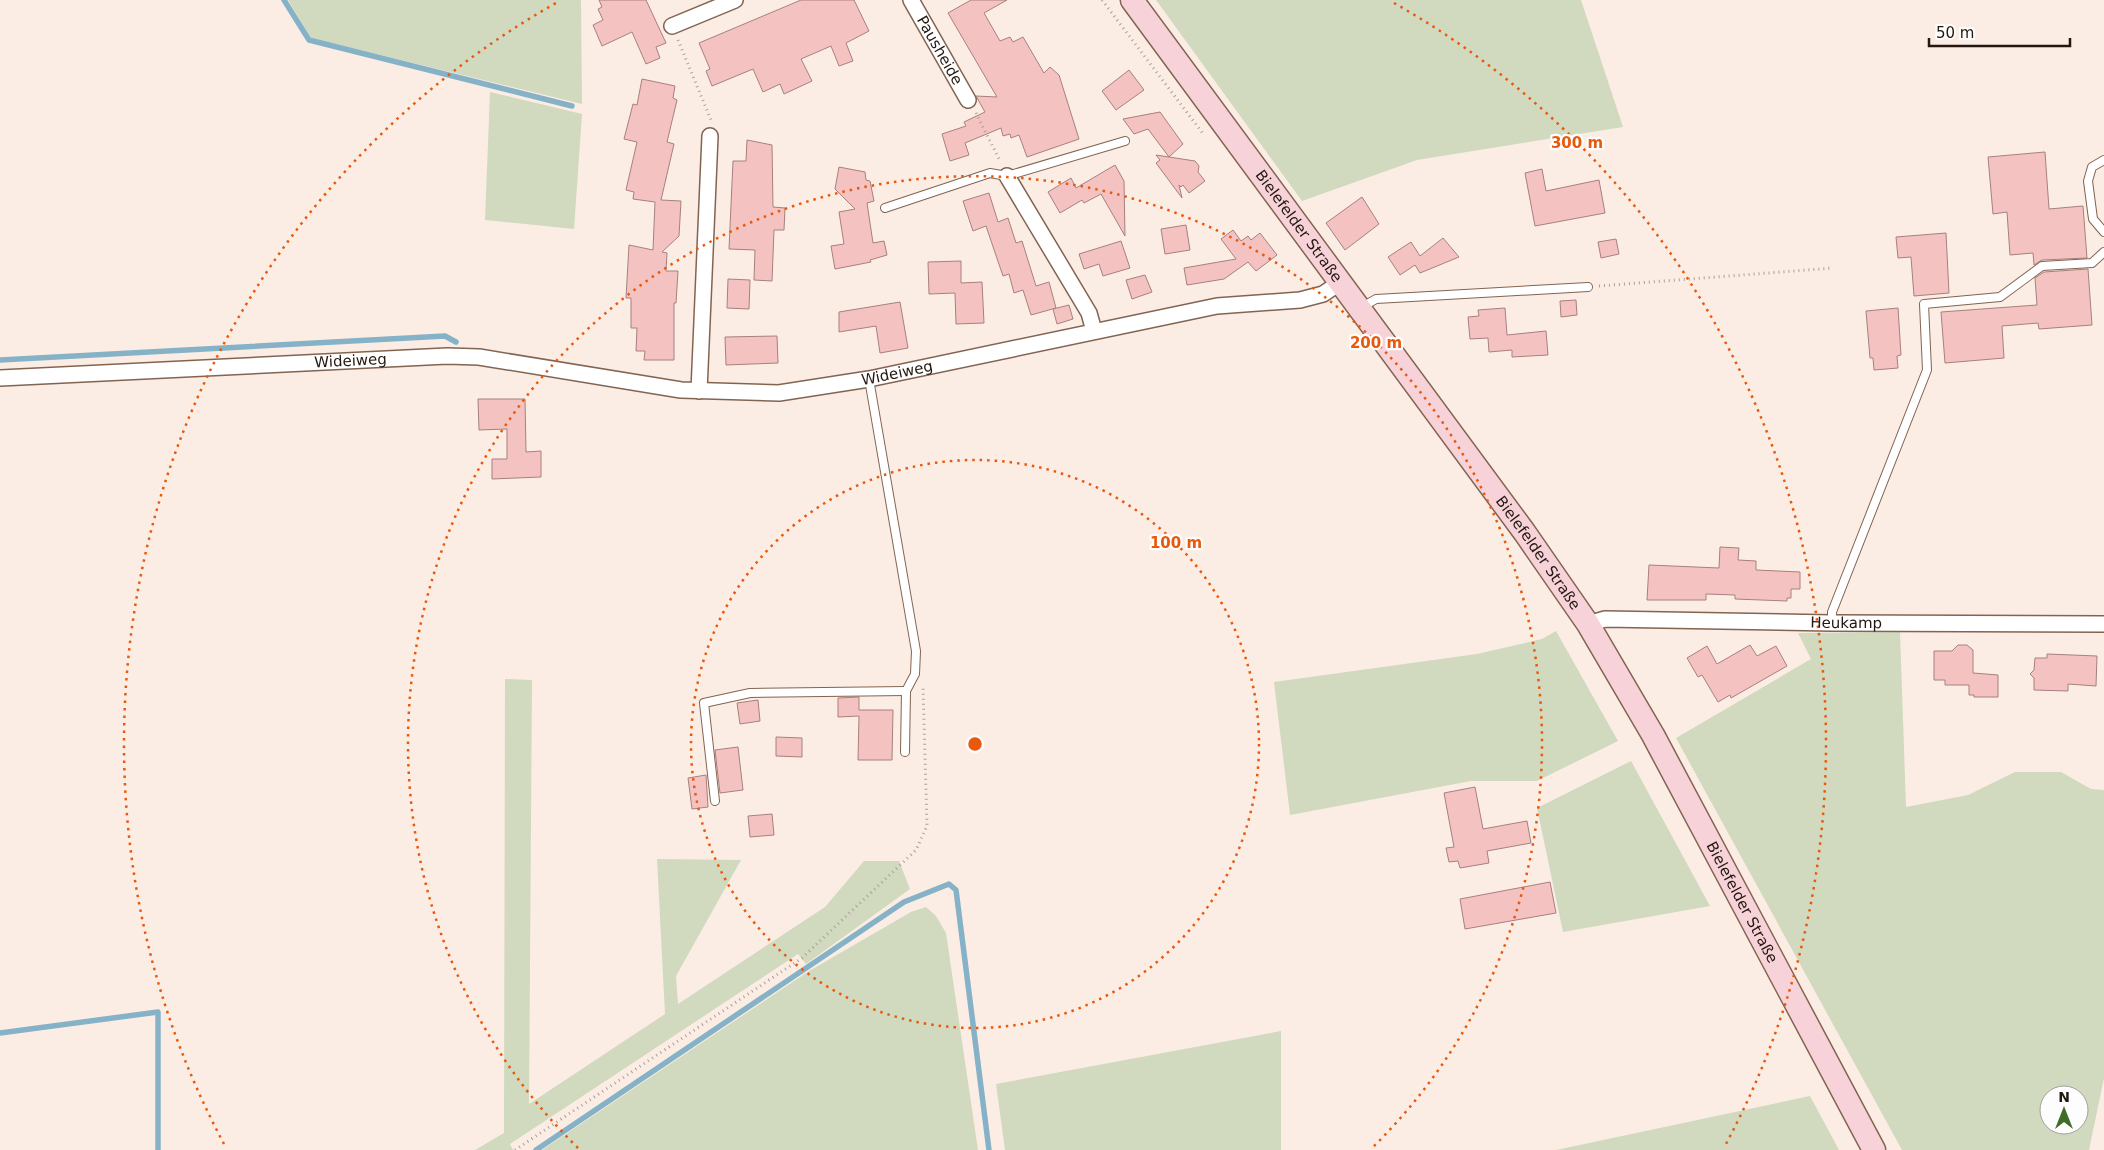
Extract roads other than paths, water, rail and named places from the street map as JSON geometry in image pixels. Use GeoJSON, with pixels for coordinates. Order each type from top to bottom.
{"type":"FeatureCollection","features":[{"type":"Feature","properties":{"kind":"main road","name":"Bielefelder Straße"},"geometry":{"type":"LineString","coordinates":[[1132,0],[1525,533],[1588,624],[1653,735],[1874,1150]]}},
{"type":"Feature","properties":{"kind":"street"},"geometry":{"type":"LineString","coordinates":[[672,26],[735,0]]}},
{"type":"Feature","properties":{"kind":"street","name":"Pausheide"},"geometry":{"type":"LineString","coordinates":[[911,0],[968,100]]}},
{"type":"Feature","properties":{"kind":"street"},"geometry":{"type":"LineString","coordinates":[[699,391],[710,136]]}},
{"type":"Feature","properties":{"kind":"street"},"geometry":{"type":"LineString","coordinates":[[1007,176],[1088,313],[1094,331]]}},
{"type":"Feature","properties":{"kind":"street","name":"Wideiweg"},"geometry":{"type":"LineString","coordinates":[[0,378],[447,356],[479,357],[681,390],[779,393],[869,379],[1217,306],[1300,300],[1323,294],[1341,282]]}},
{"type":"Feature","properties":{"kind":"street","name":"Heukamp"},"geometry":{"type":"LineString","coordinates":[[1588,624],[1606,619],[1832,624],[2104,624]]}},
{"type":"Feature","properties":{"kind":"lane"},"geometry":{"type":"LineString","coordinates":[[885,208],[990,173],[1007,176],[1125,141]]}},
{"type":"Feature","properties":{"kind":"lane"},"geometry":{"type":"LineString","coordinates":[[2104,160],[2092,167],[2088,182],[2093,219],[2104,232]]}},
{"type":"Feature","properties":{"kind":"lane"},"geometry":{"type":"LineString","coordinates":[[1832,624],[1832,612],[1927,370],[1924,304],[2000,297],[2042,266],[2092,263],[2104,252]]}},
{"type":"Feature","properties":{"kind":"lane"},"geometry":{"type":"LineString","coordinates":[[1360,308],[1376,299],[1588,287]]}},
{"type":"Feature","properties":{"kind":"lane"},"geometry":{"type":"LineString","coordinates":[[869,379],[916,651],[915,674],[906,691],[904,752]]}},
{"type":"Feature","properties":{"kind":"lane"},"geometry":{"type":"LineString","coordinates":[[715,800],[704,703],[750,693],[906,691]]}},
{"type":"Feature","properties":{"kind":"waterway"},"geometry":{"type":"LineString","coordinates":[[284,0],[309,40],[572,106]]}},
{"type":"Feature","properties":{"kind":"waterway"},"geometry":{"type":"LineString","coordinates":[[0,360],[445,336],[456,342]]}},
{"type":"Feature","properties":{"kind":"waterway"},"geometry":{"type":"LineString","coordinates":[[536,1150],[904,902],[949,884],[956,890],[989,1150]]}},
{"type":"Feature","properties":{"kind":"waterway"},"geometry":{"type":"LineString","coordinates":[[0,1033],[158,1012],[158,1150]]}}]}
